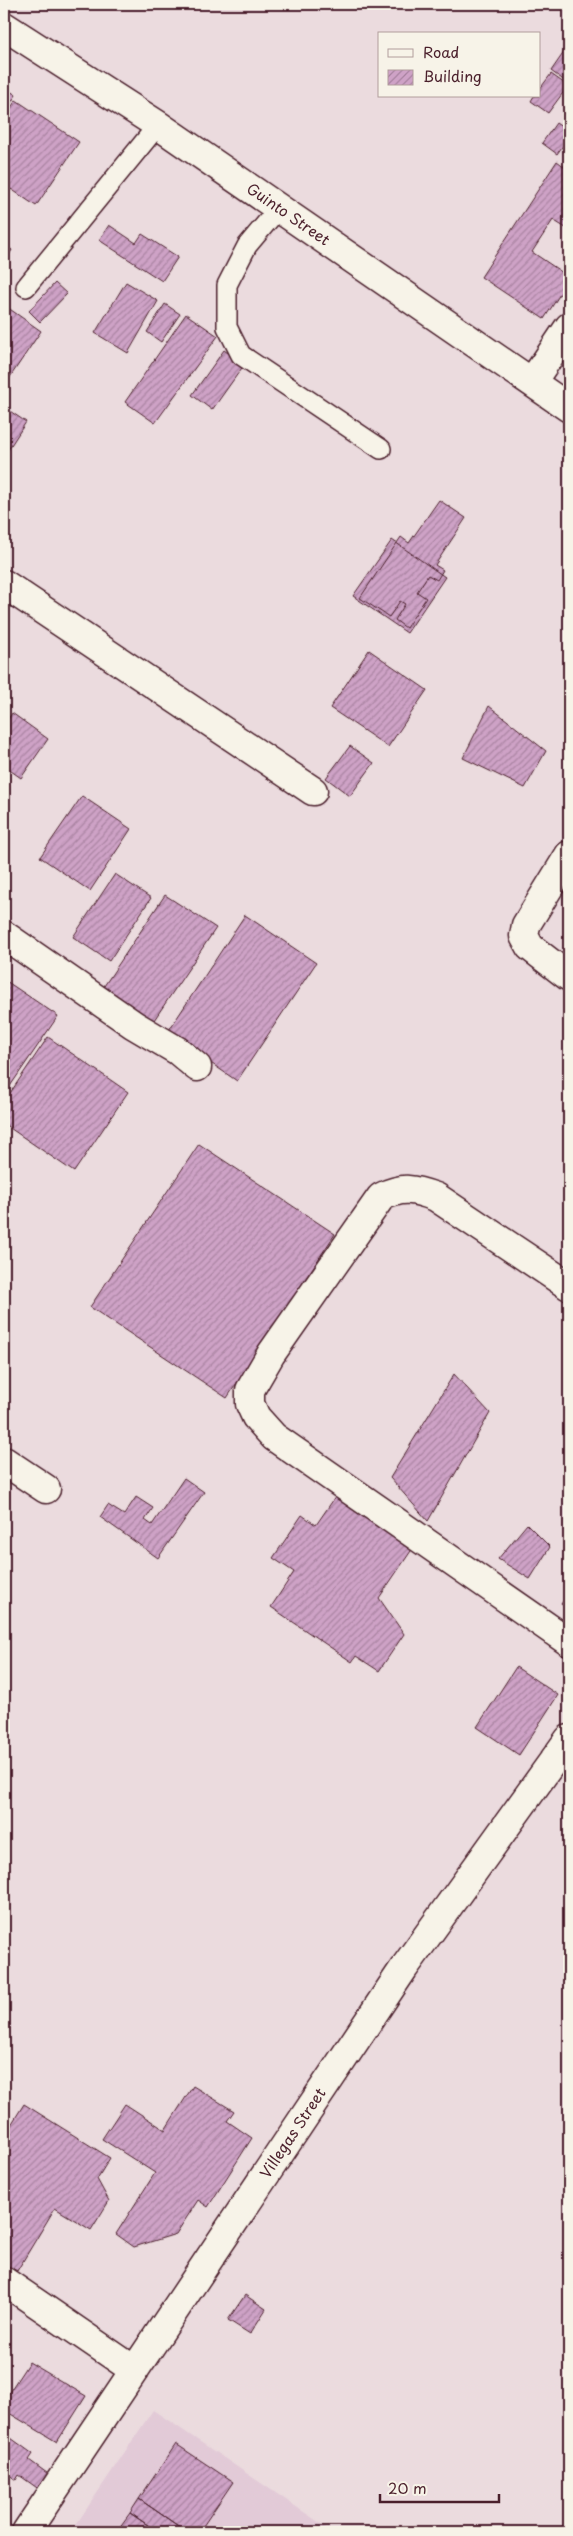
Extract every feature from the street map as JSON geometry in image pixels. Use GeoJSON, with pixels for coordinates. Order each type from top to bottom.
{"type":"FeatureCollection","features":[{"type":"Feature","properties":{"kind":"street","name":"Guinto Street"},"geometry":{"type":"LineString","coordinates":[[4,26],[158,125],[569,408]]}},
{"type":"Feature","properties":{"kind":"street"},"geometry":{"type":"LineString","coordinates":[[532,382],[569,327]]}},
{"type":"Feature","properties":{"kind":"street"},"geometry":{"type":"LineString","coordinates":[[4,584],[312,791]]}},
{"type":"Feature","properties":{"kind":"street"},"geometry":{"type":"LineString","coordinates":[[569,855],[526,925],[524,936],[530,947],[569,976]]}},
{"type":"Feature","properties":{"kind":"street"},"geometry":{"type":"LineString","coordinates":[[4,936],[134,1024],[178,1051],[197,1067]]}},
{"type":"Feature","properties":{"kind":"street"},"geometry":{"type":"LineString","coordinates":[[569,1286],[436,1197],[415,1190],[395,1190],[381,1197],[271,1354],[250,1390],[250,1404],[256,1417],[274,1437],[569,1642]]}},
{"type":"Feature","properties":{"kind":"street"},"geometry":{"type":"LineString","coordinates":[[4,1461],[46,1489]]}},
{"type":"Feature","properties":{"kind":"street","name":"Villegas Street"},"geometry":{"type":"LineString","coordinates":[[26,2532],[404,1968],[569,1739]]}},
{"type":"Feature","properties":{"kind":"street"},"geometry":{"type":"LineString","coordinates":[[4,2281],[134,2370]]}},
{"type":"Feature","properties":{"kind":"lane"},"geometry":{"type":"LineString","coordinates":[[26,287],[158,125]]}},
{"type":"Feature","properties":{"kind":"lane"},"geometry":{"type":"LineString","coordinates":[[278,209],[247,246],[227,285],[227,327],[241,355],[381,449]]}},
{"type":"Feature","properties":{"kind":"shaded area"},"geometry":{"type":"Polygon","coordinates":[[[153,2410],[326,2527],[322,2532],[71,2532],[153,2410]]]}},
{"type":"Feature","properties":{"kind":"building"},"geometry":{"type":"Polygon","coordinates":[[[569,45],[569,84],[551,71],[569,45]]]}},
{"type":"Feature","properties":{"kind":"building"},"geometry":{"type":"Polygon","coordinates":[[[551,74],[568,86],[548,113],[531,101],[533,98],[540,98],[540,89],[551,74]]]}},
{"type":"Feature","properties":{"kind":"building"},"geometry":{"type":"Polygon","coordinates":[[[4,87],[16,95],[4,113],[4,87]]]}},
{"type":"Feature","properties":{"kind":"building"},"geometry":{"type":"Polygon","coordinates":[[[16,100],[79,142],[36,206],[11,189],[4,200],[4,118],[16,100]]]}},
{"type":"Feature","properties":{"kind":"building"},"geometry":{"type":"Polygon","coordinates":[[[556,123],[569,132],[569,137],[557,154],[542,143],[556,123]]]}},
{"type":"Feature","properties":{"kind":"building"},"geometry":{"type":"Polygon","coordinates":[[[557,161],[569,170],[569,230],[553,220],[532,252],[569,277],[569,280],[544,319],[481,277],[557,161]]]}},
{"type":"Feature","properties":{"kind":"building"},"geometry":{"type":"Polygon","coordinates":[[[109,225],[136,243],[142,234],[178,257],[162,281],[99,240],[109,225]]]}},
{"type":"Feature","properties":{"kind":"building"},"geometry":{"type":"Polygon","coordinates":[[[4,244],[12,250],[4,263],[4,244]]]}},
{"type":"Feature","properties":{"kind":"building"},"geometry":{"type":"Polygon","coordinates":[[[126,282],[158,301],[128,353],[95,333],[126,282]]]}},
{"type":"Feature","properties":{"kind":"building"},"geometry":{"type":"Polygon","coordinates":[[[55,283],[67,294],[40,322],[29,311],[55,283]]]}},
{"type":"Feature","properties":{"kind":"building"},"geometry":{"type":"Polygon","coordinates":[[[165,304],[180,314],[161,342],[147,332],[165,304]]]}},
{"type":"Feature","properties":{"kind":"building"},"geometry":{"type":"Polygon","coordinates":[[[4,305],[41,331],[4,386],[4,305]]]}},
{"type":"Feature","properties":{"kind":"building"},"geometry":{"type":"Polygon","coordinates":[[[186,314],[218,336],[155,423],[125,402],[186,314]]]}},
{"type":"Feature","properties":{"kind":"building"},"geometry":{"type":"Polygon","coordinates":[[[224,350],[244,365],[212,410],[192,395],[224,350]]]}},
{"type":"Feature","properties":{"kind":"building"},"geometry":{"type":"Polygon","coordinates":[[[4,407],[26,422],[4,456],[4,407]]]}},
{"type":"Feature","properties":{"kind":"building"},"geometry":{"type":"Polygon","coordinates":[[[439,500],[466,518],[435,565],[443,570],[437,580],[428,575],[417,592],[426,598],[406,628],[395,620],[405,604],[400,601],[389,617],[360,598],[401,537],[409,543],[439,500]]]}},
{"type":"Feature","properties":{"kind":"building"},"geometry":{"type":"Polygon","coordinates":[[[392,540],[445,577],[407,633],[353,596],[392,540]]]}},
{"type":"Feature","properties":{"kind":"building"},"geometry":{"type":"Polygon","coordinates":[[[369,650],[427,690],[388,747],[330,708],[369,650]]]}},
{"type":"Feature","properties":{"kind":"building"},"geometry":{"type":"Polygon","coordinates":[[[489,706],[546,751],[525,788],[463,758],[489,706]]]}},
{"type":"Feature","properties":{"kind":"building"},"geometry":{"type":"Polygon","coordinates":[[[12,713],[48,739],[21,778],[4,766],[4,725],[12,713]]]}},
{"type":"Feature","properties":{"kind":"building"},"geometry":{"type":"Polygon","coordinates":[[[350,746],[374,763],[350,796],[326,778],[350,746]]]}},
{"type":"Feature","properties":{"kind":"building"},"geometry":{"type":"Polygon","coordinates":[[[82,796],[131,829],[90,891],[40,857],[82,796]]]}},
{"type":"Feature","properties":{"kind":"building"},"geometry":{"type":"Polygon","coordinates":[[[115,874],[151,898],[109,961],[73,937],[115,874]]]}},
{"type":"Feature","properties":{"kind":"building"},"geometry":{"type":"Polygon","coordinates":[[[165,895],[216,928],[148,1029],[98,995],[165,895]]]}},
{"type":"Feature","properties":{"kind":"building"},"geometry":{"type":"Polygon","coordinates":[[[245,915],[316,963],[237,1081],[167,1033],[245,915]]]}},
{"type":"Feature","properties":{"kind":"building"},"geometry":{"type":"Polygon","coordinates":[[[6,981],[58,1016],[4,1095],[4,984],[6,981]]]}},
{"type":"Feature","properties":{"kind":"building"},"geometry":{"type":"Polygon","coordinates":[[[48,1037],[128,1092],[74,1172],[4,1124],[4,1102],[48,1037]]]}},
{"type":"Feature","properties":{"kind":"building"},"geometry":{"type":"Polygon","coordinates":[[[199,1144],[335,1234],[227,1398],[90,1307],[199,1144]]]}},
{"type":"Feature","properties":{"kind":"building"},"geometry":{"type":"Polygon","coordinates":[[[454,1374],[490,1413],[428,1521],[390,1478],[454,1374]]]}},
{"type":"Feature","properties":{"kind":"building"},"geometry":{"type":"Polygon","coordinates":[[[184,1478],[204,1492],[158,1558],[100,1517],[108,1505],[124,1515],[136,1497],[153,1508],[145,1520],[152,1525],[184,1478]]]}},
{"type":"Feature","properties":{"kind":"building"},"geometry":{"type":"Polygon","coordinates":[[[338,1493],[415,1545],[379,1598],[404,1634],[379,1671],[356,1656],[352,1662],[271,1607],[294,1572],[273,1558],[302,1515],[316,1525],[338,1493]]]}},
{"type":"Feature","properties":{"kind":"building"},"geometry":{"type":"Polygon","coordinates":[[[527,1524],[550,1547],[530,1579],[498,1559],[527,1524]]]}},
{"type":"Feature","properties":{"kind":"building"},"geometry":{"type":"Polygon","coordinates":[[[569,1593],[569,1609],[561,1604],[569,1593]]]}},
{"type":"Feature","properties":{"kind":"building"},"geometry":{"type":"Polygon","coordinates":[[[516,1667],[558,1695],[519,1755],[477,1727],[516,1667]]]}},
{"type":"Feature","properties":{"kind":"building"},"geometry":{"type":"Polygon","coordinates":[[[193,2086],[234,2111],[227,2121],[252,2138],[208,2207],[198,2200],[176,2234],[134,2247],[116,2234],[155,2173],[102,2139],[125,2104],[165,2130],[193,2086]]]}},
{"type":"Feature","properties":{"kind":"building"},"geometry":{"type":"Polygon","coordinates":[[[24,2104],[110,2158],[97,2179],[109,2201],[91,2230],[55,2208],[17,2271],[4,2263],[4,2221],[7,2216],[4,2213],[4,2136],[24,2104]]]}},
{"type":"Feature","properties":{"kind":"building"},"geometry":{"type":"Polygon","coordinates":[[[245,2295],[266,2309],[250,2334],[228,2320],[245,2295]]]}},
{"type":"Feature","properties":{"kind":"building"},"geometry":{"type":"Polygon","coordinates":[[[29,2362],[86,2396],[57,2442],[4,2410],[4,2400],[29,2362]]]}},
{"type":"Feature","properties":{"kind":"building"},"geometry":{"type":"Polygon","coordinates":[[[4,2433],[33,2454],[29,2460],[51,2476],[40,2490],[19,2475],[16,2480],[4,2471],[4,2433]]]}},
{"type":"Feature","properties":{"kind":"building"},"geometry":{"type":"Polygon","coordinates":[[[176,2444],[233,2482],[199,2532],[187,2532],[139,2499],[176,2444]]]}},
{"type":"Feature","properties":{"kind":"building"},"geometry":{"type":"Polygon","coordinates":[[[139,2499],[187,2532],[158,2532],[130,2513],[139,2499]]]}},
{"type":"Feature","properties":{"kind":"building"},"geometry":{"type":"Polygon","coordinates":[[[130,2513],[158,2532],[116,2532],[130,2513]]]}}]}
